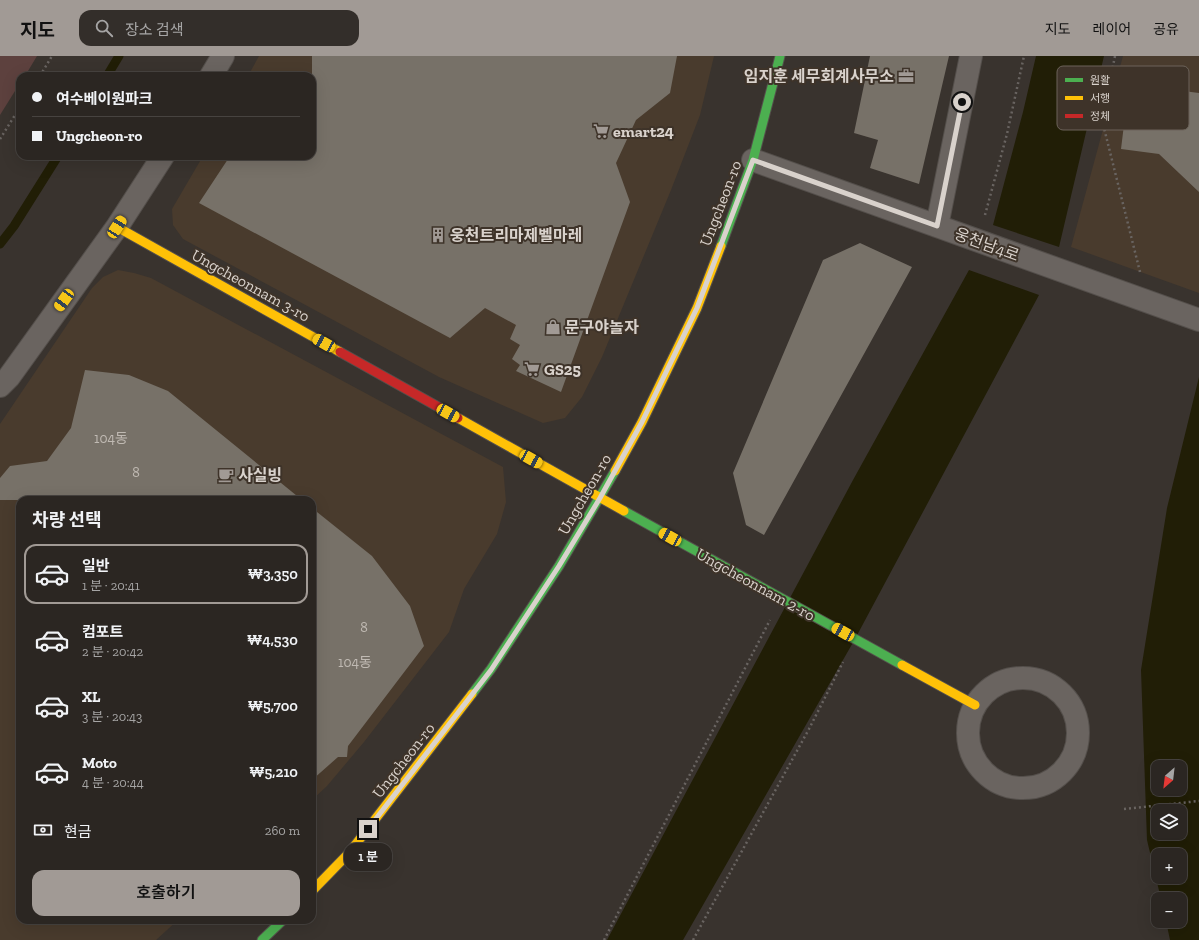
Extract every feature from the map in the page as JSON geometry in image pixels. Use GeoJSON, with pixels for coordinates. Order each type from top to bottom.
{"type":"FeatureCollection","features":[{"type":"Feature","properties":{"kind":"street"},"geometry":{"type":"LineString","coordinates":[[213,72],[223,56]]}},
{"type":"Feature","properties":{"kind":"street","name":"Ungcheon-ro"},"geometry":{"type":"LineString","coordinates":[[316,887],[349,853],[491,670],[559,566],[600,498],[642,422],[697,308],[753,160],[780,56]]}},
{"type":"Feature","properties":{"kind":"street"},"geometry":{"type":"LineString","coordinates":[[937,226],[971,56]]}},
{"type":"Feature","properties":{"kind":"street"},"geometry":{"type":"LineString","coordinates":[[0,386],[32,345],[117,227],[160,160]]}},
{"type":"Feature","properties":{"kind":"street","name":"웅천남4로"},"geometry":{"type":"LineString","coordinates":[[753,160],[1199,320]]}},
{"type":"Feature","properties":{"kind":"street","name":"Ungcheonnam 3-ro"},"geometry":{"type":"LineString","coordinates":[[117,227],[600,498]]}},
{"type":"Feature","properties":{"kind":"street","name":"Ungcheonnam 2-ro"},"geometry":{"type":"LineString","coordinates":[[600,498],[976,705]]}},
{"type":"Feature","properties":{"kind":"street"},"geometry":{"type":"LineString","coordinates":[[1015,678],[1032,678],[1049,684],[1064,696],[1074,711],[1079,730],[1077,748],[1069,765],[1056,778],[1039,786],[1020,788],[1002,784],[986,774],[975,759],[969,741],[969,723],[976,705],[986,692],[1000,683],[1015,678]]}},
{"type":"Feature","properties":{"kind":"street"},"geometry":{"type":"LineString","coordinates":[[262,940],[279,924]]}},
{"type":"Feature","properties":{"kind":"path"},"geometry":{"type":"LineString","coordinates":[[42,72],[52,56]]}},
{"type":"Feature","properties":{"kind":"path"},"geometry":{"type":"LineString","coordinates":[[978,241],[1007,134],[1024,56]]}},
{"type":"Feature","properties":{"kind":"path"},"geometry":{"type":"LineString","coordinates":[[1113,66],[1115,56]]}},
{"type":"Feature","properties":{"kind":"path"},"geometry":{"type":"LineString","coordinates":[[0,139],[16,113]]}},
{"type":"Feature","properties":{"kind":"path"},"geometry":{"type":"LineString","coordinates":[[1105,130],[1141,274]]}},
{"type":"Feature","properties":{"kind":"path"},"geometry":{"type":"LineString","coordinates":[[604,940],[781,598]]}},
{"type":"Feature","properties":{"kind":"path"},"geometry":{"type":"LineString","coordinates":[[694,940],[809,729],[855,639]]}},
{"type":"Feature","properties":{"kind":"path"},"geometry":{"type":"LineString","coordinates":[[1124,809],[1199,801]]}},
{"type":"Feature","properties":{"kind":"shaded area"},"geometry":{"type":"Polygon","coordinates":[[[0,56],[37,56],[27,72],[16,72],[16,89],[0,115],[0,56]]]}},
{"type":"Feature","properties":{"kind":"shaded area","name":"웅천트리마제벨마레"},"geometry":{"type":"Polygon","coordinates":[[[259,56],[714,56],[700,115],[671,190],[602,357],[582,397],[565,418],[543,423],[439,377],[183,239],[173,225],[172,209],[201,160],[316,160],[316,72],[250,72],[259,56]]]}},
{"type":"Feature","properties":{"kind":"shaded area"},"geometry":{"type":"Polygon","coordinates":[[[1036,56],[1104,56],[1102,66],[1057,66],[1057,130],[1087,130],[1059,247],[993,225],[1023,112],[1036,56]]]}},
{"type":"Feature","properties":{"kind":"shaded area"},"geometry":{"type":"Polygon","coordinates":[[[1123,56],[1199,56],[1199,293],[1071,247],[1103,130],[1189,130],[1189,66],[1120,66],[1123,56]]]}},
{"type":"Feature","properties":{"kind":"shaded area"},"geometry":{"type":"Polygon","coordinates":[[[118,270],[151,278],[503,467],[506,502],[497,534],[464,589],[449,632],[364,742],[327,786],[316,796],[316,496],[16,496],[16,924],[174,924],[156,940],[0,940],[0,424],[92,288],[103,277],[118,270]]]}},
{"type":"Feature","properties":{"kind":"shaded area"},"geometry":{"type":"Polygon","coordinates":[[[969,270],[1039,295],[855,639],[683,940],[607,940],[853,480],[969,270]]]}},
{"type":"Feature","properties":{"kind":"shaded area"},"geometry":{"type":"Polygon","coordinates":[[[1199,377],[1199,940],[1170,940],[1167,928],[1187,928],[1187,892],[1159,892],[1157,884],[1187,884],[1187,848],[1151,848],[1151,857],[1147,840],[1141,670],[1167,508],[1199,377]]]}},
{"type":"Feature","properties":{"kind":"building","name":"웅천트리마제벨마레"},"geometry":{"type":"Polygon","coordinates":[[[312,56],[677,56],[670,93],[636,120],[616,163],[630,202],[561,392],[516,371],[520,365],[512,359],[520,345],[510,339],[516,325],[485,308],[450,338],[199,203],[227,160],[316,160],[316,72],[312,72],[312,56]]]}},
{"type":"Feature","properties":{"kind":"building"},"geometry":{"type":"Polygon","coordinates":[[[870,56],[949,56],[919,184],[870,168],[878,140],[854,133],[870,56]]]}},
{"type":"Feature","properties":{"kind":"building"},"geometry":{"type":"Polygon","coordinates":[[[1189,92],[1199,93],[1199,192],[1159,154],[1121,149],[1123,130],[1189,130],[1189,92]]]}},
{"type":"Feature","properties":{"kind":"building"},"geometry":{"type":"Polygon","coordinates":[[[860,243],[912,267],[764,535],[746,525],[733,473],[823,260],[860,243]]]}},
{"type":"Feature","properties":{"kind":"building"},"geometry":{"type":"Polygon","coordinates":[[[85,370],[129,375],[168,391],[297,496],[16,496],[16,500],[0,500],[0,478],[10,466],[47,461],[71,428],[85,370]]]}},
{"type":"Feature","properties":{"kind":"building"},"geometry":{"type":"Polygon","coordinates":[[[316,511],[372,556],[410,606],[424,646],[348,746],[347,757],[338,757],[316,776],[316,511]]]}},
{"type":"Feature","properties":{"kind":"waterway"},"geometry":{"type":"LineString","coordinates":[[109,72],[119,56]]}},
{"type":"Feature","properties":{"kind":"waterway"},"geometry":{"type":"LineString","coordinates":[[0,244],[14,226],[55,160]]}},
{"type":"Feature","properties":{"kind":"traffic: fast"},"geometry":{"type":"LineString","coordinates":[[721,246],[753,160],[780,56]]}},
{"type":"Feature","properties":{"kind":"traffic: fast"},"geometry":{"type":"LineString","coordinates":[[472,694],[491,669],[559,566],[615,471]]}},
{"type":"Feature","properties":{"kind":"traffic: fast"},"geometry":{"type":"LineString","coordinates":[[624,511],[902,665]]}},
{"type":"Feature","properties":{"kind":"traffic: fast"},"geometry":{"type":"LineString","coordinates":[[262,940],[279,924]]}},
{"type":"Feature","properties":{"kind":"traffic: slow"},"geometry":{"type":"LineString","coordinates":[[117,227],[340,352]]}},
{"type":"Feature","properties":{"kind":"traffic: slow"},"geometry":{"type":"LineString","coordinates":[[615,471],[642,422],[697,308],[721,246]]}},
{"type":"Feature","properties":{"kind":"traffic: slow"},"geometry":{"type":"LineString","coordinates":[[458,418],[624,511]]}},
{"type":"Feature","properties":{"kind":"traffic: slow"},"geometry":{"type":"LineString","coordinates":[[902,665],[975,705]]}},
{"type":"Feature","properties":{"kind":"traffic: slow"},"geometry":{"type":"LineString","coordinates":[[316,887],[349,853],[472,694]]}},
{"type":"Feature","properties":{"kind":"traffic: jam"},"geometry":{"type":"LineString","coordinates":[[340,352],[458,418]]}},
{"type":"Feature","properties":{"kind":"place","name":"임지훈 세무회계사무소"},"geometry":{"type":"Point","coordinates":[906,76]}},
{"type":"Feature","properties":{"kind":"place","name":"emart24"},"geometry":{"type":"Point","coordinates":[601,131]}},
{"type":"Feature","properties":{"kind":"place","name":"웅천트리마제벨마레"},"geometry":{"type":"Point","coordinates":[438,235]}},
{"type":"Feature","properties":{"kind":"place","name":"문구야놀자"},"geometry":{"type":"Point","coordinates":[553,327]}},
{"type":"Feature","properties":{"kind":"place","name":"GS25"},"geometry":{"type":"Point","coordinates":[532,369]}},
{"type":"Feature","properties":{"kind":"place","name":"사실빙"},"geometry":{"type":"Point","coordinates":[226,475]}},
{"type":"Feature","properties":{"kind":"route"},"geometry":{"type":"LineString","coordinates":[[368,829],[491,670],[559,566],[600,498],[642,422],[697,308],[753,160],[937,226],[962,102]]}}]}
